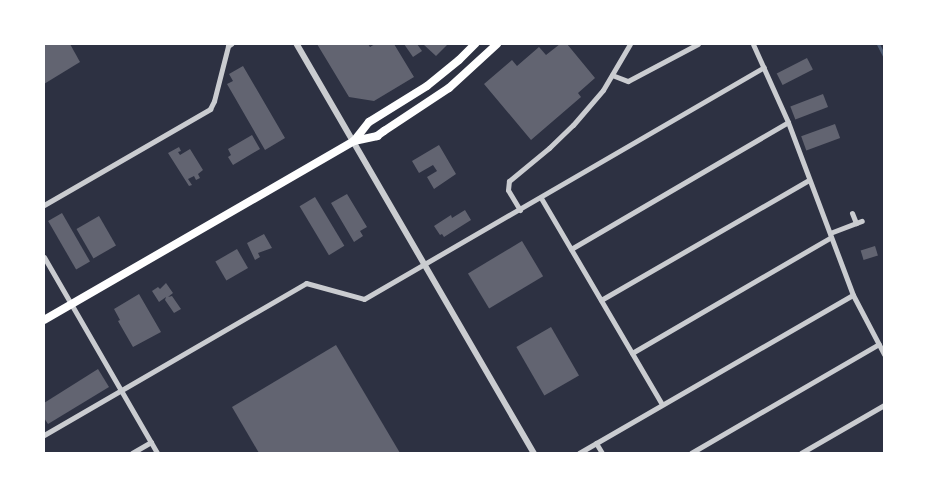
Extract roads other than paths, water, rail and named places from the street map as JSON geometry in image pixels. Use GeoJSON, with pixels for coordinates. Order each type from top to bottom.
{"type":"FeatureCollection","features":[{"type":"Feature","properties":{"kind":"main road"},"geometry":{"type":"LineString","coordinates":[[354,141],[369,122],[427,86],[476,44]]}},
{"type":"Feature","properties":{"kind":"main road"},"geometry":{"type":"LineString","coordinates":[[44,320],[354,141],[377,136],[431,101],[467,73],[496,44]]}},
{"type":"Feature","properties":{"kind":"street"},"geometry":{"type":"LineString","coordinates":[[44,205],[210,109],[214,101],[228,46],[231,44]]}},
{"type":"Feature","properties":{"kind":"street"},"geometry":{"type":"LineString","coordinates":[[297,44],[534,453]]}},
{"type":"Feature","properties":{"kind":"street"},"geometry":{"type":"LineString","coordinates":[[520,210],[508,190],[509,181],[549,148],[573,125],[603,90],[630,44]]}},
{"type":"Feature","properties":{"kind":"street"},"geometry":{"type":"LineString","coordinates":[[612,75],[628,80],[698,44]]}},
{"type":"Feature","properties":{"kind":"street"},"geometry":{"type":"LineString","coordinates":[[753,44],[788,122],[853,295],[884,354]]}},
{"type":"Feature","properties":{"kind":"street"},"geometry":{"type":"LineString","coordinates":[[44,435],[306,284],[364,299],[764,67]]}},
{"type":"Feature","properties":{"kind":"street"},"geometry":{"type":"LineString","coordinates":[[571,249],[788,122]]}},
{"type":"Feature","properties":{"kind":"street"},"geometry":{"type":"LineString","coordinates":[[601,300],[809,180]]}},
{"type":"Feature","properties":{"kind":"street"},"geometry":{"type":"LineString","coordinates":[[541,198],[662,404]]}},
{"type":"Feature","properties":{"kind":"street"},"geometry":{"type":"LineString","coordinates":[[852,213],[856,223]]}},
{"type":"Feature","properties":{"kind":"street"},"geometry":{"type":"LineString","coordinates":[[632,353],[830,235],[862,221]]}},
{"type":"Feature","properties":{"kind":"street"},"geometry":{"type":"LineString","coordinates":[[44,257],[158,453]]}},
{"type":"Feature","properties":{"kind":"street"},"geometry":{"type":"LineString","coordinates":[[579,453],[853,295]]}},
{"type":"Feature","properties":{"kind":"street"},"geometry":{"type":"LineString","coordinates":[[691,453],[879,344]]}},
{"type":"Feature","properties":{"kind":"street"},"geometry":{"type":"LineString","coordinates":[[801,453],[884,405]]}},
{"type":"Feature","properties":{"kind":"street"},"geometry":{"type":"LineString","coordinates":[[132,453],[151,442]]}},
{"type":"Feature","properties":{"kind":"street"},"geometry":{"type":"LineString","coordinates":[[596,443],[602,453]]}},
{"type":"Feature","properties":{"kind":"waterway"},"geometry":{"type":"LineString","coordinates":[[878,44],[884,56]]}}]}
